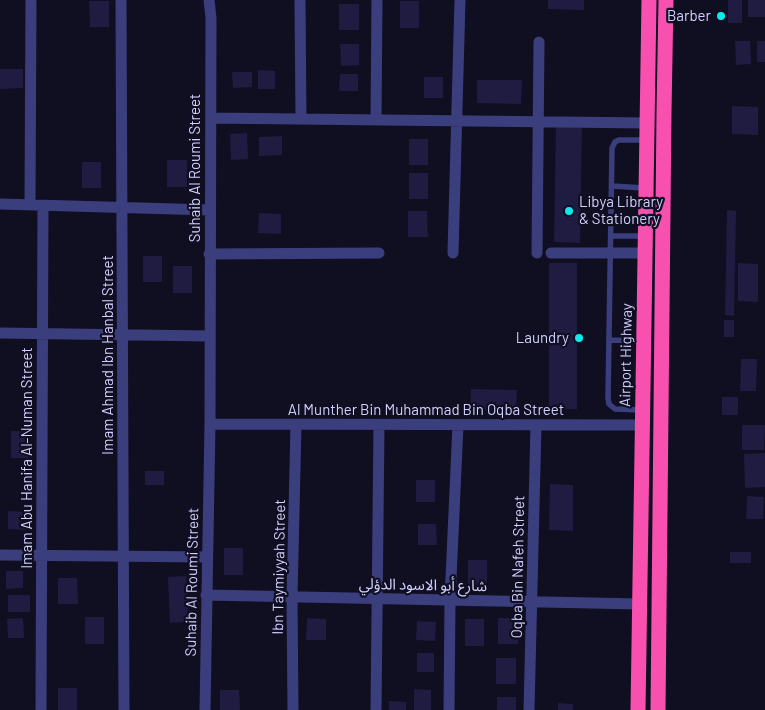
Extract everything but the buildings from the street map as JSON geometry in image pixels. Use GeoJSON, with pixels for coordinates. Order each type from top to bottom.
{"type":"FeatureCollection","features":[{"type":"Feature","properties":{"kind":"highway","name":"Airport Highway"},"geometry":{"type":"LineString","coordinates":[[638,710],[649,0]]}},
{"type":"Feature","properties":{"kind":"highway"},"geometry":{"type":"LineString","coordinates":[[658,710],[666,0]]}},
{"type":"Feature","properties":{"kind":"street"},"geometry":{"type":"LineString","coordinates":[[30,205],[31,0]]}},
{"type":"Feature","properties":{"kind":"street","name":"Imam Ahmad Ibn Hanbal Street"},"geometry":{"type":"LineString","coordinates":[[121,0],[124,710]]}},
{"type":"Feature","properties":{"kind":"street","name":"Suhaib Al Roumi Street"},"geometry":{"type":"LineString","coordinates":[[205,710],[210,424],[211,18],[209,0]]}},
{"type":"Feature","properties":{"kind":"street"},"geometry":{"type":"LineString","coordinates":[[300,0],[301,119]]}},
{"type":"Feature","properties":{"kind":"street"},"geometry":{"type":"LineString","coordinates":[[376,120],[377,0]]}},
{"type":"Feature","properties":{"kind":"street"},"geometry":{"type":"LineString","coordinates":[[453,253],[460,0]]}},
{"type":"Feature","properties":{"kind":"street"},"geometry":{"type":"LineString","coordinates":[[537,253],[539,42]]}},
{"type":"Feature","properties":{"kind":"street"},"geometry":{"type":"LineString","coordinates":[[210,118],[647,123]]}},
{"type":"Feature","properties":{"kind":"street"},"geometry":{"type":"LineString","coordinates":[[0,204],[210,210]]}},
{"type":"Feature","properties":{"kind":"street","name":"Imam Abu Hanifa Al-Numan Street"},"geometry":{"type":"LineString","coordinates":[[42,710],[43,206]]}},
{"type":"Feature","properties":{"kind":"street"},"geometry":{"type":"LineString","coordinates":[[209,254],[379,253]]}},
{"type":"Feature","properties":{"kind":"street"},"geometry":{"type":"LineString","coordinates":[[551,253],[645,253]]}},
{"type":"Feature","properties":{"kind":"street"},"geometry":{"type":"LineString","coordinates":[[0,333],[209,336]]}},
{"type":"Feature","properties":{"kind":"street","name":"Al Munther Bin Muhammad Bin Oqba Street"},"geometry":{"type":"LineString","coordinates":[[210,424],[642,425]]}},
{"type":"Feature","properties":{"kind":"street","name":"Ibn Taymiyyah Street"},"geometry":{"type":"LineString","coordinates":[[293,710],[292,597],[296,424]]}},
{"type":"Feature","properties":{"kind":"street"},"geometry":{"type":"LineString","coordinates":[[376,710],[380,425]]}},
{"type":"Feature","properties":{"kind":"street"},"geometry":{"type":"LineString","coordinates":[[449,710],[450,600],[458,425]]}},
{"type":"Feature","properties":{"kind":"street","name":"Oqba Bin Nafeh Street"},"geometry":{"type":"LineString","coordinates":[[529,710],[536,425]]}},
{"type":"Feature","properties":{"kind":"street"},"geometry":{"type":"LineString","coordinates":[[0,555],[207,557]]}},
{"type":"Feature","properties":{"kind":"street","name":"شارع أبو الاسود الدؤلي"},"geometry":{"type":"LineString","coordinates":[[206,595],[640,604]]}},
{"type":"Feature","properties":{"kind":"lane"},"geometry":{"type":"LineString","coordinates":[[643,410],[618,410],[609,404],[610,253],[612,148],[616,142],[622,139],[647,140]]}},
{"type":"Feature","properties":{"kind":"lane"},"geometry":{"type":"LineString","coordinates":[[612,186],[646,188]]}},
{"type":"Feature","properties":{"kind":"lane"},"geometry":{"type":"LineString","coordinates":[[611,236],[645,236]]}},
{"type":"Feature","properties":{"kind":"lane"},"geometry":{"type":"LineString","coordinates":[[609,340],[644,341]]}},
{"type":"Feature","properties":{"kind":"place","name":"Barber"},"geometry":{"type":"Point","coordinates":[721,16]}},
{"type":"Feature","properties":{"kind":"place","name":"Libya Library & Stationery"},"geometry":{"type":"Point","coordinates":[569,211]}},
{"type":"Feature","properties":{"kind":"place","name":"Laundry"},"geometry":{"type":"Point","coordinates":[579,338]}}]}
